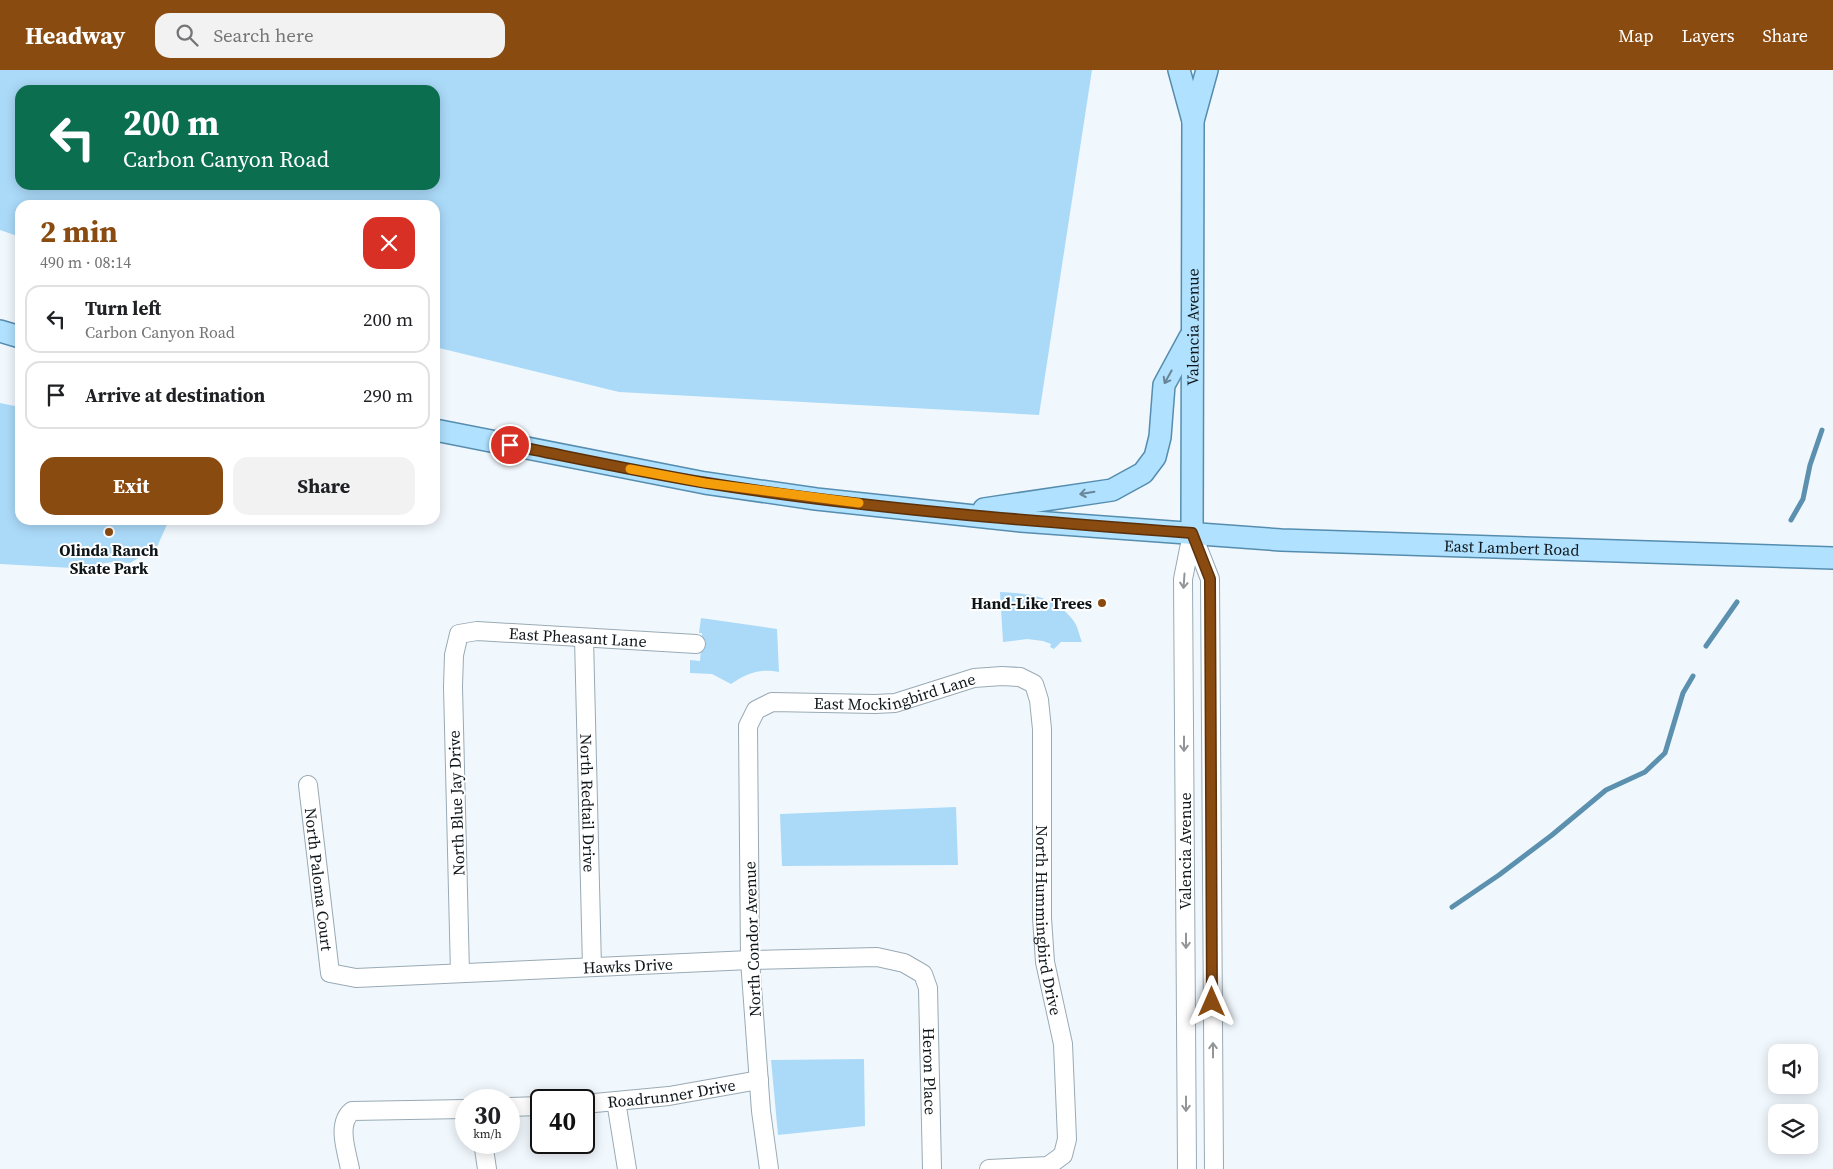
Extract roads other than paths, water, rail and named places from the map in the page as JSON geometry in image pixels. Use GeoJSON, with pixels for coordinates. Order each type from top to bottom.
{"type":"FeatureCollection","features":[{"type":"Feature","properties":{"kind":"main road","name":"Valencia Avenue"},"geometry":{"type":"LineString","coordinates":[[1179,70],[1193,121]]}},
{"type":"Feature","properties":{"kind":"main road","name":"Valencia Avenue"},"geometry":{"type":"LineString","coordinates":[[1192,533],[1193,121],[1207,70]]}},
{"type":"Feature","properties":{"kind":"main road"},"geometry":{"type":"LineString","coordinates":[[0,331],[15,336]]}},
{"type":"Feature","properties":{"kind":"main road"},"geometry":{"type":"LineString","coordinates":[[440,431],[705,483],[816,499],[954,514],[1112,490],[1143,473],[1155,457],[1160,437],[1164,385],[1192,334]]}},
{"type":"Feature","properties":{"kind":"main road","name":"East Lambert Road"},"geometry":{"type":"LineString","coordinates":[[954,514],[1020,521],[1280,540],[1833,558]]}},
{"type":"Feature","properties":{"kind":"street","name":"Valencia Avenue"},"geometry":{"type":"LineString","coordinates":[[1186,1169],[1183,579],[1192,533]]}},
{"type":"Feature","properties":{"kind":"street","name":"Valencia Avenue"},"geometry":{"type":"LineString","coordinates":[[1192,533],[1210,579],[1214,1169]]}},
{"type":"Feature","properties":{"kind":"street","name":"East Pheasant Lane"},"geometry":{"type":"LineString","coordinates":[[459,634],[477,632],[696,644]]}},
{"type":"Feature","properties":{"kind":"street","name":"North Blue Jay Drive"},"geometry":{"type":"LineString","coordinates":[[459,634],[454,654],[453,687],[460,973]]}},
{"type":"Feature","properties":{"kind":"street","name":"North Redtail Drive"},"geometry":{"type":"LineString","coordinates":[[584,638],[592,967]]}},
{"type":"Feature","properties":{"kind":"street","name":"East Mockingbird Lane"},"geometry":{"type":"LineString","coordinates":[[756,710],[772,702],[875,704],[895,702],[974,678],[1020,677],[1034,684]]}},
{"type":"Feature","properties":{"kind":"street","name":"North Hummingbird Drive"},"geometry":{"type":"LineString","coordinates":[[989,1169],[1048,1166],[1063,1156],[1066,1139],[1065,1060],[1061,1030],[1043,942],[1042,729],[1039,700],[1034,684]]}},
{"type":"Feature","properties":{"kind":"street","name":"North Condor Avenue"},"geometry":{"type":"LineString","coordinates":[[756,710],[748,726],[750,960],[758,1080],[769,1169]]}},
{"type":"Feature","properties":{"kind":"street","name":"North Paloma Court"},"geometry":{"type":"LineString","coordinates":[[308,785],[330,973]]}},
{"type":"Feature","properties":{"kind":"street","name":"Hawks Drive"},"geometry":{"type":"LineString","coordinates":[[330,973],[356,978],[750,960],[877,957],[904,963],[923,974]]}},
{"type":"Feature","properties":{"kind":"street","name":"Heron Place"},"geometry":{"type":"LineString","coordinates":[[923,974],[928,988],[932,1169]]}},
{"type":"Feature","properties":{"kind":"street","name":"Roadrunner Drive"},"geometry":{"type":"LineString","coordinates":[[595,1103],[669,1096],[758,1080]]}},
{"type":"Feature","properties":{"kind":"street"},"geometry":{"type":"LineString","coordinates":[[616,1101],[627,1169]]}},
{"type":"Feature","properties":{"kind":"street"},"geometry":{"type":"LineString","coordinates":[[350,1169],[344,1130],[348,1114],[358,1110],[455,1109]]}},
{"type":"Feature","properties":{"kind":"street"},"geometry":{"type":"LineString","coordinates":[[485,1154],[488,1169]]}},
{"type":"Feature","properties":{"kind":"waterway"},"geometry":{"type":"LineString","coordinates":[[1791,520],[1803,499],[1810,465],[1822,430]]}},
{"type":"Feature","properties":{"kind":"waterway"},"geometry":{"type":"LineString","coordinates":[[1706,646],[1737,602]]}},
{"type":"Feature","properties":{"kind":"waterway"},"geometry":{"type":"LineString","coordinates":[[1452,907],[1552,835],[1606,790],[1645,772],[1665,753],[1683,693],[1693,676]]}},
{"type":"Feature","properties":{"kind":"place","name":"Olinda Ranch Skate Park"},"geometry":{"type":"Point","coordinates":[109,532]}},
{"type":"Feature","properties":{"kind":"place","name":"Hand-Like Trees"},"geometry":{"type":"Point","coordinates":[1102,603]}}]}
